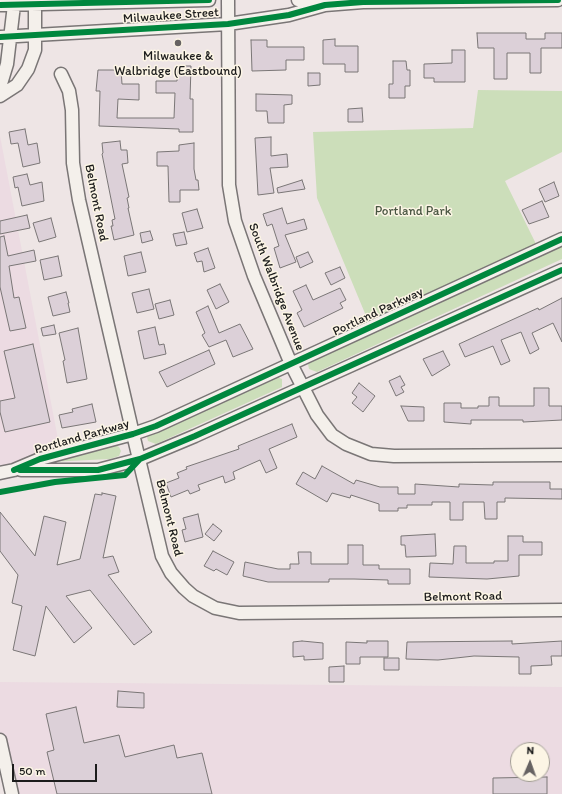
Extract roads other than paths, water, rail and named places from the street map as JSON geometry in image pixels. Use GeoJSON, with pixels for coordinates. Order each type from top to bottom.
{"type":"FeatureCollection","features":[{"type":"Feature","properties":{"kind":"street","name":"Milwaukee Street"},"geometry":{"type":"LineString","coordinates":[[0,5],[209,0]]}},
{"type":"Feature","properties":{"kind":"street","name":"South Walbridge Avenue"},"geometry":{"type":"LineString","coordinates":[[228,0],[229,185],[235,221],[254,276],[291,364],[317,415],[332,435],[346,444],[371,454],[394,456],[562,455]]}},
{"type":"Feature","properties":{"kind":"street","name":"Milwaukee Street"},"geometry":{"type":"LineString","coordinates":[[298,0],[325,5]]}},
{"type":"Feature","properties":{"kind":"street","name":"Milwaukee Street"},"geometry":{"type":"LineString","coordinates":[[6,37],[228,24],[289,15],[325,5],[363,2],[558,0]]}},
{"type":"Feature","properties":{"kind":"street"},"geometry":{"type":"LineString","coordinates":[[0,87],[7,64],[6,37],[14,4]]}},
{"type":"Feature","properties":{"kind":"street"},"geometry":{"type":"LineString","coordinates":[[0,96],[17,85],[24,77],[35,50],[35,4]]}},
{"type":"Feature","properties":{"kind":"street","name":"Belmont Road"},"geometry":{"type":"LineString","coordinates":[[61,74],[70,92],[72,110],[73,163],[79,200],[162,556],[166,565],[184,588],[193,596],[215,608],[239,613],[562,610]]}},
{"type":"Feature","properties":{"kind":"street","name":"Portland Parkway"},"geometry":{"type":"LineString","coordinates":[[0,474],[40,459],[133,434],[156,426],[562,239]]}},
{"type":"Feature","properties":{"kind":"street","name":"Portland Parkway"},"geometry":{"type":"LineString","coordinates":[[14,470],[98,470],[140,459],[302,388],[562,270]]}},
{"type":"Feature","properties":{"kind":"street"},"geometry":{"type":"LineString","coordinates":[[0,740],[12,794]]}},
{"type":"Feature","properties":{"kind":"place","name":"Milwaukee & Walbridge (Eastbound)"},"geometry":{"type":"Point","coordinates":[178,43]}},
{"type":"Feature","properties":{"kind":"park label","name":"Portland Park"},"geometry":{"type":"Point","coordinates":[413,212]}}]}
